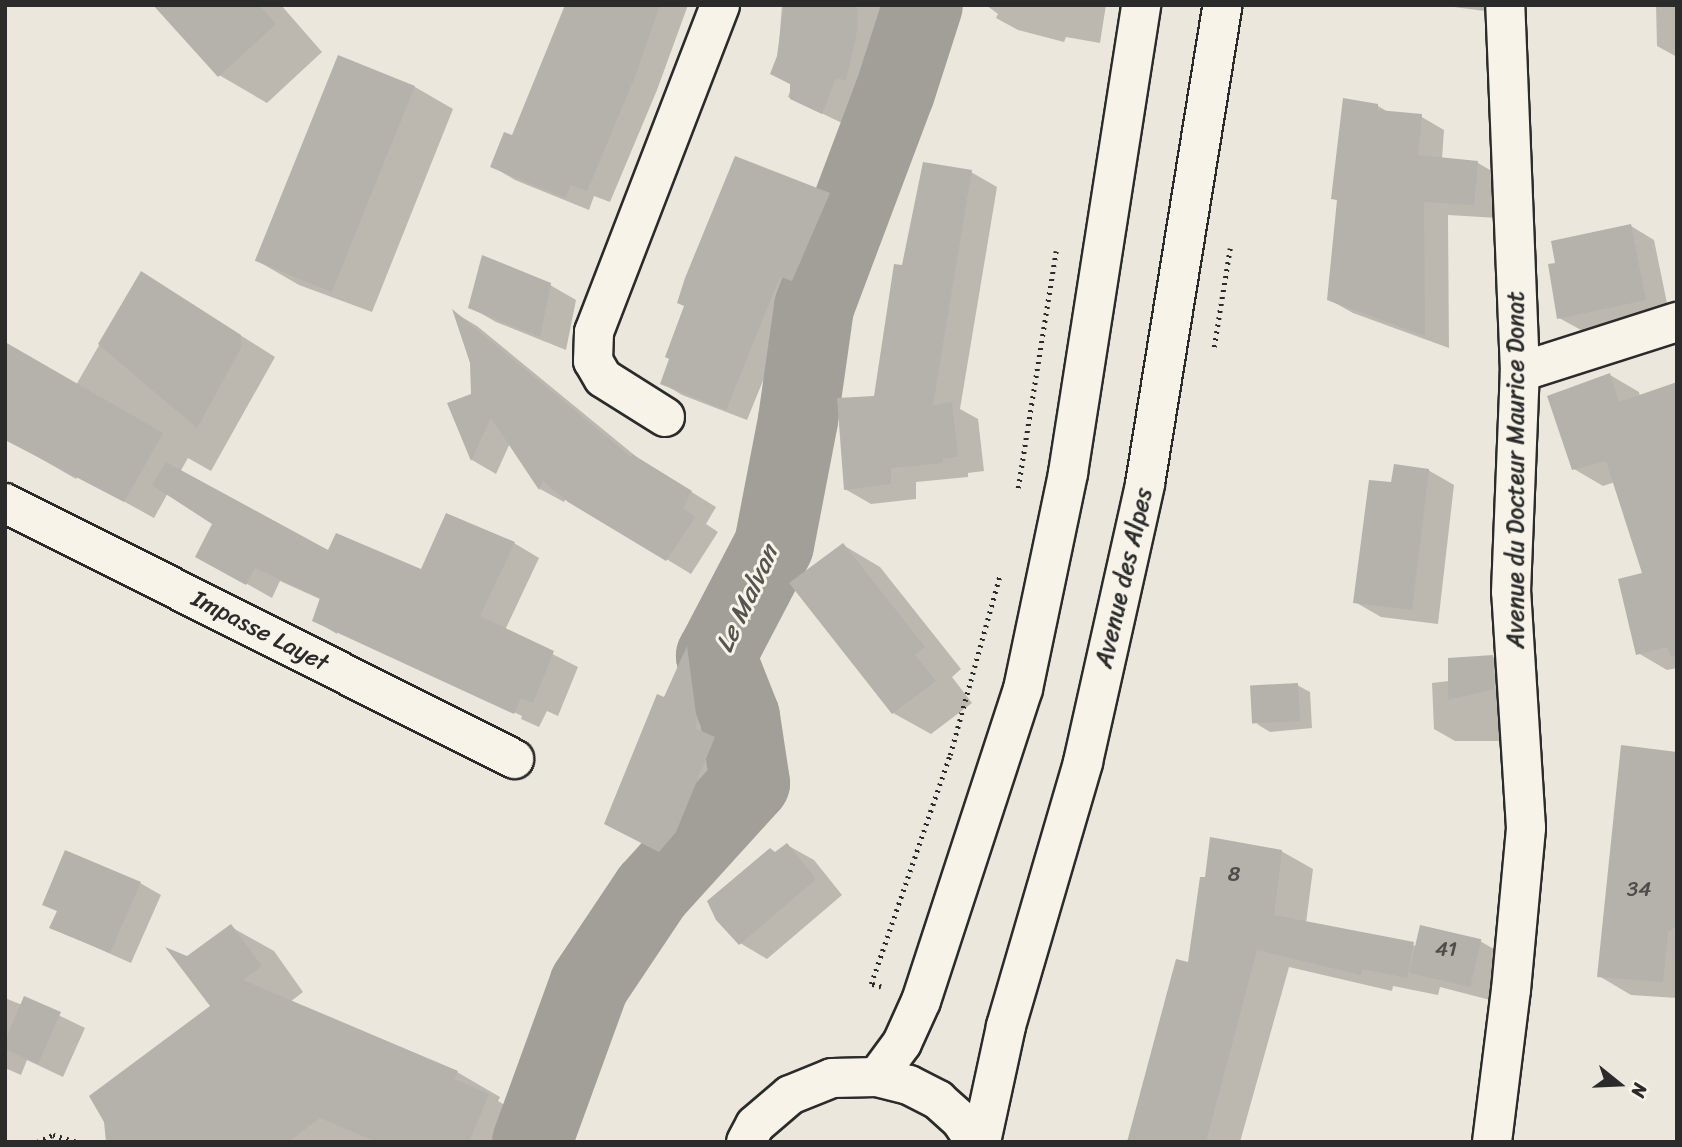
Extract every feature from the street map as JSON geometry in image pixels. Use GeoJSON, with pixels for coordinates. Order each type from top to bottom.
{"type":"FeatureCollection","features":[{"type":"Feature","properties":{"kind":"main road"},"geometry":{"type":"LineString","coordinates":[[665,417],[603,378],[593,361],[594,332],[720,5]]}},
{"type":"Feature","properties":{"kind":"main road"},"geometry":{"type":"LineString","coordinates":[[877,1077],[902,1043],[921,1001],[1023,689],[1068,473],[1141,5]]}},
{"type":"Feature","properties":{"kind":"main road","name":"Avenue des Alpes"},"geometry":{"type":"LineString","coordinates":[[981,1142],[1006,1026],[1083,762],[1145,484],[1223,5]]}},
{"type":"Feature","properties":{"kind":"main road","name":"Avenue du Docteur Maurice Donat"},"geometry":{"type":"LineString","coordinates":[[1492,1142],[1511,990],[1526,828],[1511,592],[1520,373],[1505,5]]}},
{"type":"Feature","properties":{"kind":"main road"},"geometry":{"type":"LineString","coordinates":[[1520,373],[1677,323]]}},
{"type":"Feature","properties":{"kind":"main road","name":"Impasse Layet"},"geometry":{"type":"LineString","coordinates":[[5,503],[514,759]]}},
{"type":"Feature","properties":{"kind":"main road"},"geometry":{"type":"LineString","coordinates":[[746,1142],[755,1125],[790,1095],[832,1079],[877,1077],[909,1084],[938,1100],[961,1121],[975,1142]]}},
{"type":"Feature","properties":{"kind":"path"},"geometry":{"type":"LineString","coordinates":[[1017,495],[1056,250]]}},
{"type":"Feature","properties":{"kind":"path"},"geometry":{"type":"LineString","coordinates":[[871,984],[950,755],[1003,562]]}},
{"type":"Feature","properties":{"kind":"path"},"geometry":{"type":"LineString","coordinates":[[37,1142],[53,1135],[77,1142]]}},
{"type":"Feature","properties":{"kind":"building"},"geometry":{"type":"Polygon","coordinates":[[[153,5],[259,5],[276,24],[218,77],[153,5]]]}},
{"type":"Feature","properties":{"kind":"building"},"geometry":{"type":"Polygon","coordinates":[[[565,5],[660,5],[635,77],[587,191],[571,185],[565,198],[490,167],[504,132],[512,135],[565,5]]]}},
{"type":"Feature","properties":{"kind":"building"},"geometry":{"type":"Polygon","coordinates":[[[784,5],[857,5],[858,27],[846,81],[836,78],[822,114],[790,99],[790,84],[770,74],[777,56],[784,5]]]}},
{"type":"Feature","properties":{"kind":"building"},"geometry":{"type":"Polygon","coordinates":[[[338,55],[415,86],[332,292],[255,261],[338,55]]]}},
{"type":"Feature","properties":{"kind":"building"},"geometry":{"type":"Polygon","coordinates":[[[1343,98],[1378,104],[1378,110],[1422,114],[1418,155],[1478,161],[1474,205],[1424,202],[1425,336],[1327,300],[1337,200],[1331,199],[1343,98]]]}},
{"type":"Feature","properties":{"kind":"building"},"geometry":{"type":"Polygon","coordinates":[[[735,156],[830,193],[792,281],[780,277],[726,410],[660,384],[669,359],[665,357],[684,306],[677,303],[685,278],[735,156]]]}},
{"type":"Feature","properties":{"kind":"building"},"geometry":{"type":"Polygon","coordinates":[[[923,162],[972,170],[933,405],[952,402],[958,457],[943,458],[943,463],[891,468],[891,484],[844,490],[837,398],[874,396],[894,264],[902,265],[923,162]]]}},
{"type":"Feature","properties":{"kind":"building"},"geometry":{"type":"Polygon","coordinates":[[[1631,224],[1646,300],[1557,319],[1548,264],[1555,263],[1551,241],[1631,224]]]}},
{"type":"Feature","properties":{"kind":"building"},"geometry":{"type":"Polygon","coordinates":[[[482,255],[551,283],[540,337],[468,308],[482,255]]]}},
{"type":"Feature","properties":{"kind":"building"},"geometry":{"type":"Polygon","coordinates":[[[141,271],[241,335],[241,348],[197,428],[98,344],[141,271]]]}},
{"type":"Feature","properties":{"kind":"building"},"geometry":{"type":"Polygon","coordinates":[[[452,309],[631,457],[632,454],[692,491],[683,508],[695,517],[666,561],[568,502],[543,481],[539,490],[491,418],[471,461],[447,403],[471,394],[470,363],[452,309]]]}},
{"type":"Feature","properties":{"kind":"building"},"geometry":{"type":"Polygon","coordinates":[[[5,342],[163,433],[124,502],[5,440],[5,342]]]}},
{"type":"Feature","properties":{"kind":"building"},"geometry":{"type":"Polygon","coordinates":[[[1610,373],[1619,402],[1677,382],[1677,656],[1671,657],[1667,647],[1636,655],[1618,579],[1642,573],[1606,461],[1572,470],[1547,396],[1610,373]]]}},
{"type":"Feature","properties":{"kind":"building"},"geometry":{"type":"Polygon","coordinates":[[[166,462],[328,550],[336,533],[421,569],[446,513],[515,542],[480,616],[554,651],[533,703],[521,698],[514,714],[312,621],[320,598],[255,568],[246,585],[195,557],[212,524],[152,485],[166,462]]]}},
{"type":"Feature","properties":{"kind":"building"},"geometry":{"type":"Polygon","coordinates":[[[1394,464],[1429,469],[1412,610],[1353,603],[1369,480],[1391,482],[1394,464]]]}},
{"type":"Feature","properties":{"kind":"building"},"geometry":{"type":"Polygon","coordinates":[[[843,543],[925,647],[915,655],[936,681],[892,714],[789,583],[843,543]]]}},
{"type":"Feature","properties":{"kind":"building"},"geometry":{"type":"Polygon","coordinates":[[[687,646],[697,721],[695,728],[715,737],[676,832],[659,852],[604,824],[657,694],[664,697],[687,646]]]}},
{"type":"Feature","properties":{"kind":"building"},"geometry":{"type":"Polygon","coordinates":[[[1493,655],[1494,689],[1448,700],[1448,658],[1493,655]]]}},
{"type":"Feature","properties":{"kind":"building"},"geometry":{"type":"Polygon","coordinates":[[[1298,683],[1300,721],[1252,723],[1250,686],[1298,683]]]}},
{"type":"Feature","properties":{"kind":"building"},"geometry":{"type":"Polygon","coordinates":[[[1621,745],[1677,752],[1677,926],[1668,932],[1663,982],[1597,977],[1621,745]]]}},
{"type":"Feature","properties":{"kind":"building"},"geometry":{"type":"Polygon","coordinates":[[[1210,837],[1282,850],[1274,915],[1414,942],[1407,978],[1362,969],[1361,975],[1257,950],[1206,1142],[1127,1142],[1176,959],[1188,962],[1200,877],[1205,877],[1210,837]]]}},
{"type":"Feature","properties":{"kind":"building"},"geometry":{"type":"Polygon","coordinates":[[[787,843],[816,879],[739,945],[716,920],[707,901],[770,848],[775,852],[787,843]]]}},
{"type":"Feature","properties":{"kind":"building"},"geometry":{"type":"Polygon","coordinates":[[[65,850],[141,882],[110,953],[49,928],[57,911],[42,905],[65,850]]]}},
{"type":"Feature","properties":{"kind":"building"},"geometry":{"type":"Polygon","coordinates":[[[231,924],[262,966],[243,980],[458,1071],[454,1079],[489,1094],[469,1142],[377,1142],[320,1118],[288,1142],[106,1142],[104,1122],[89,1096],[210,1006],[165,947],[187,956],[231,924]]]}},
{"type":"Feature","properties":{"kind":"building"},"geometry":{"type":"Polygon","coordinates":[[[1420,925],[1481,939],[1470,987],[1409,973],[1420,925]]]}},
{"type":"Feature","properties":{"kind":"building"},"geometry":{"type":"Polygon","coordinates":[[[24,996],[61,1012],[38,1064],[5,1049],[5,1041],[24,996]]]}},
{"type":"Feature","properties":{"kind":"waterway","name":"Le Malvan"},"geometry":{"type":"LineString","coordinates":[[532,1142],[589,985],[652,891],[750,783],[740,717],[716,656],[774,545],[798,420],[814,307],[895,92],[923,5]]}}]}
